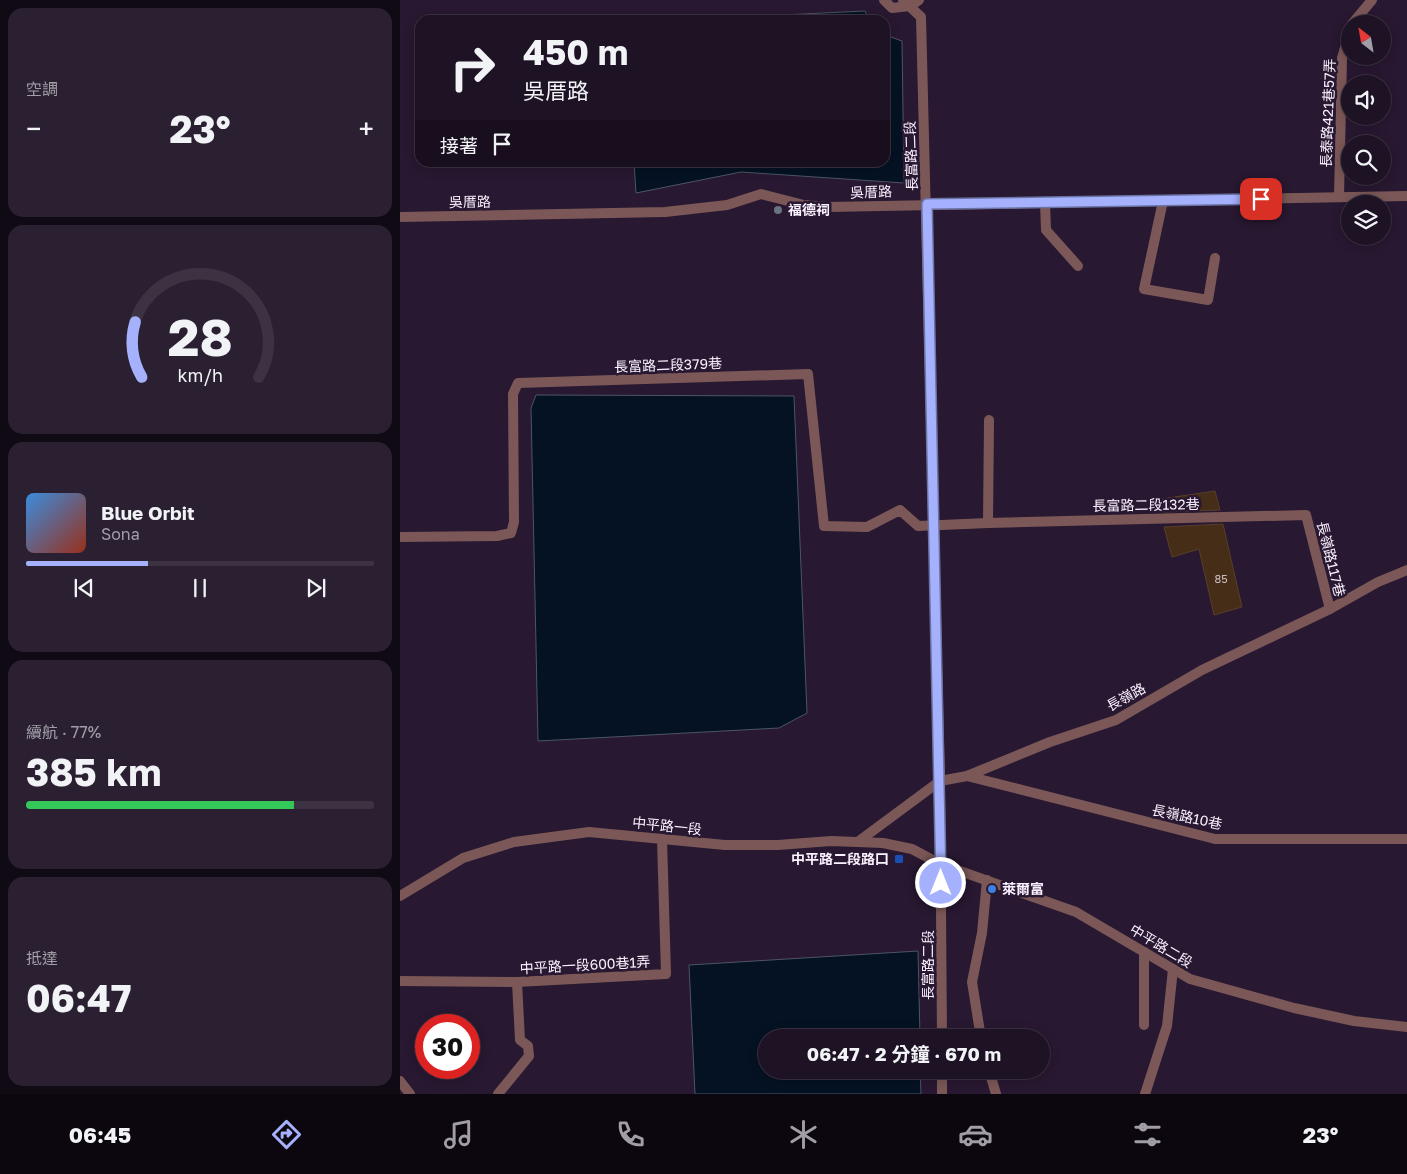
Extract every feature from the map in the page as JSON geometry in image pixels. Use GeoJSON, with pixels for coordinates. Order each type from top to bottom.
{"type":"FeatureCollection","features":[{"type":"Feature","properties":{"kind":"street"},"geometry":{"type":"LineString","coordinates":[[884,0],[892,8],[911,2]]}},
{"type":"Feature","properties":{"kind":"street"},"geometry":{"type":"LineString","coordinates":[[1360,15],[1372,0]]}},
{"type":"Feature","properties":{"kind":"street","name":"長富路二段"},"geometry":{"type":"LineString","coordinates":[[911,2],[921,17],[927,204],[940,780],[942,1029]]}},
{"type":"Feature","properties":{"kind":"street","name":"長泰路421巷57弄"},"geometry":{"type":"LineString","coordinates":[[1339,197],[1342,65]]}},
{"type":"Feature","properties":{"kind":"street","name":"吳厝路"},"geometry":{"type":"LineString","coordinates":[[400,217],[664,212],[727,205],[761,194],[804,205],[827,207],[1407,196]]}},
{"type":"Feature","properties":{"kind":"street"},"geometry":{"type":"LineString","coordinates":[[1163,201],[1144,288],[1208,300],[1215,258]]}},
{"type":"Feature","properties":{"kind":"street"},"geometry":{"type":"LineString","coordinates":[[1045,203],[1046,230],[1078,266]]}},
{"type":"Feature","properties":{"kind":"street","name":"長富路二段379巷"},"geometry":{"type":"LineString","coordinates":[[400,537],[497,536],[510,533],[514,522],[513,394],[518,383],[808,374],[824,526],[867,527],[900,510],[918,526],[934,524]]}},
{"type":"Feature","properties":{"kind":"street"},"geometry":{"type":"LineString","coordinates":[[988,523],[990,420]]}},
{"type":"Feature","properties":{"kind":"street","name":"長富路二段132巷"},"geometry":{"type":"LineString","coordinates":[[934,524],[1306,515]]}},
{"type":"Feature","properties":{"kind":"street","name":"長嶺路117巷"},"geometry":{"type":"LineString","coordinates":[[1306,515],[1330,609]]}},
{"type":"Feature","properties":{"kind":"street","name":"長嶺路"},"geometry":{"type":"LineString","coordinates":[[859,841],[940,780],[967,776],[1050,742],[1116,720],[1202,670],[1330,609],[1378,582],[1407,570]]}},
{"type":"Feature","properties":{"kind":"street","name":"長嶺路10巷"},"geometry":{"type":"LineString","coordinates":[[967,776],[1215,840],[1407,839]]}},
{"type":"Feature","properties":{"kind":"street","name":"中平路一段"},"geometry":{"type":"LineString","coordinates":[[400,896],[463,858],[514,842],[589,832],[726,845],[859,841],[912,849],[940,864]]}},
{"type":"Feature","properties":{"kind":"street","name":"中平路一段600巷1弄"},"geometry":{"type":"LineString","coordinates":[[400,982],[517,982],[666,974],[662,839]]}},
{"type":"Feature","properties":{"kind":"street","name":"中平路二段"},"geometry":{"type":"LineString","coordinates":[[940,864],[1076,912],[1190,979],[1294,1008],[1354,1021],[1407,1027]]}},
{"type":"Feature","properties":{"kind":"street"},"geometry":{"type":"LineString","coordinates":[[980,1029],[972,982],[982,933],[987,880]]}},
{"type":"Feature","properties":{"kind":"street"},"geometry":{"type":"LineString","coordinates":[[1144,952],[1144,1025]]}},
{"type":"Feature","properties":{"kind":"street"},"geometry":{"type":"LineString","coordinates":[[1145,1094],[1167,1026],[1172,969]]}},
{"type":"Feature","properties":{"kind":"street"},"geometry":{"type":"LineString","coordinates":[[498,1094],[528,1056],[528,1046],[520,1040],[517,982]]}},
{"type":"Feature","properties":{"kind":"street"},"geometry":{"type":"LineString","coordinates":[[942,1079],[942,1094]]}},
{"type":"Feature","properties":{"kind":"street"},"geometry":{"type":"LineString","coordinates":[[992,1079],[996,1094]]}},
{"type":"Feature","properties":{"kind":"street"},"geometry":{"type":"LineString","coordinates":[[400,1081],[410,1094]]}},
{"type":"Feature","properties":{"kind":"water"},"geometry":{"type":"Polygon","coordinates":[[[865,11],[867,15],[781,15],[865,11]]]}},
{"type":"Feature","properties":{"kind":"water"},"geometry":{"type":"Polygon","coordinates":[[[890,37],[902,41],[904,183],[741,172],[636,193],[634,167],[890,167],[890,37]]]}},
{"type":"Feature","properties":{"kind":"water"},"geometry":{"type":"Polygon","coordinates":[[[536,395],[794,396],[807,713],[779,728],[538,741],[531,408],[536,395]]]}},
{"type":"Feature","properties":{"kind":"water"},"geometry":{"type":"Polygon","coordinates":[[[918,951],[920,1029],[758,1029],[758,1079],[920,1079],[921,1094],[695,1094],[689,965],[918,951]]]}},
{"type":"Feature","properties":{"kind":"building"},"geometry":{"type":"Polygon","coordinates":[[[1215,491],[1220,510],[1164,512],[1161,499],[1215,491]]]}},
{"type":"Feature","properties":{"kind":"building"},"geometry":{"type":"Polygon","coordinates":[[[1223,524],[1242,607],[1214,615],[1199,549],[1172,557],[1164,527],[1223,524]]]}},
{"type":"Feature","properties":{"kind":"place","name":"福德祠"},"geometry":{"type":"Point","coordinates":[778,210]}},
{"type":"Feature","properties":{"kind":"place","name":"中平路二段路口"},"geometry":{"type":"Point","coordinates":[899,859]}},
{"type":"Feature","properties":{"kind":"place","name":"萊爾富"},"geometry":{"type":"Point","coordinates":[992,889]}},
{"type":"Feature","properties":{"kind":"route"},"geometry":{"type":"LineString","coordinates":[[941,883],[927,204],[1261,199]]}}]}
